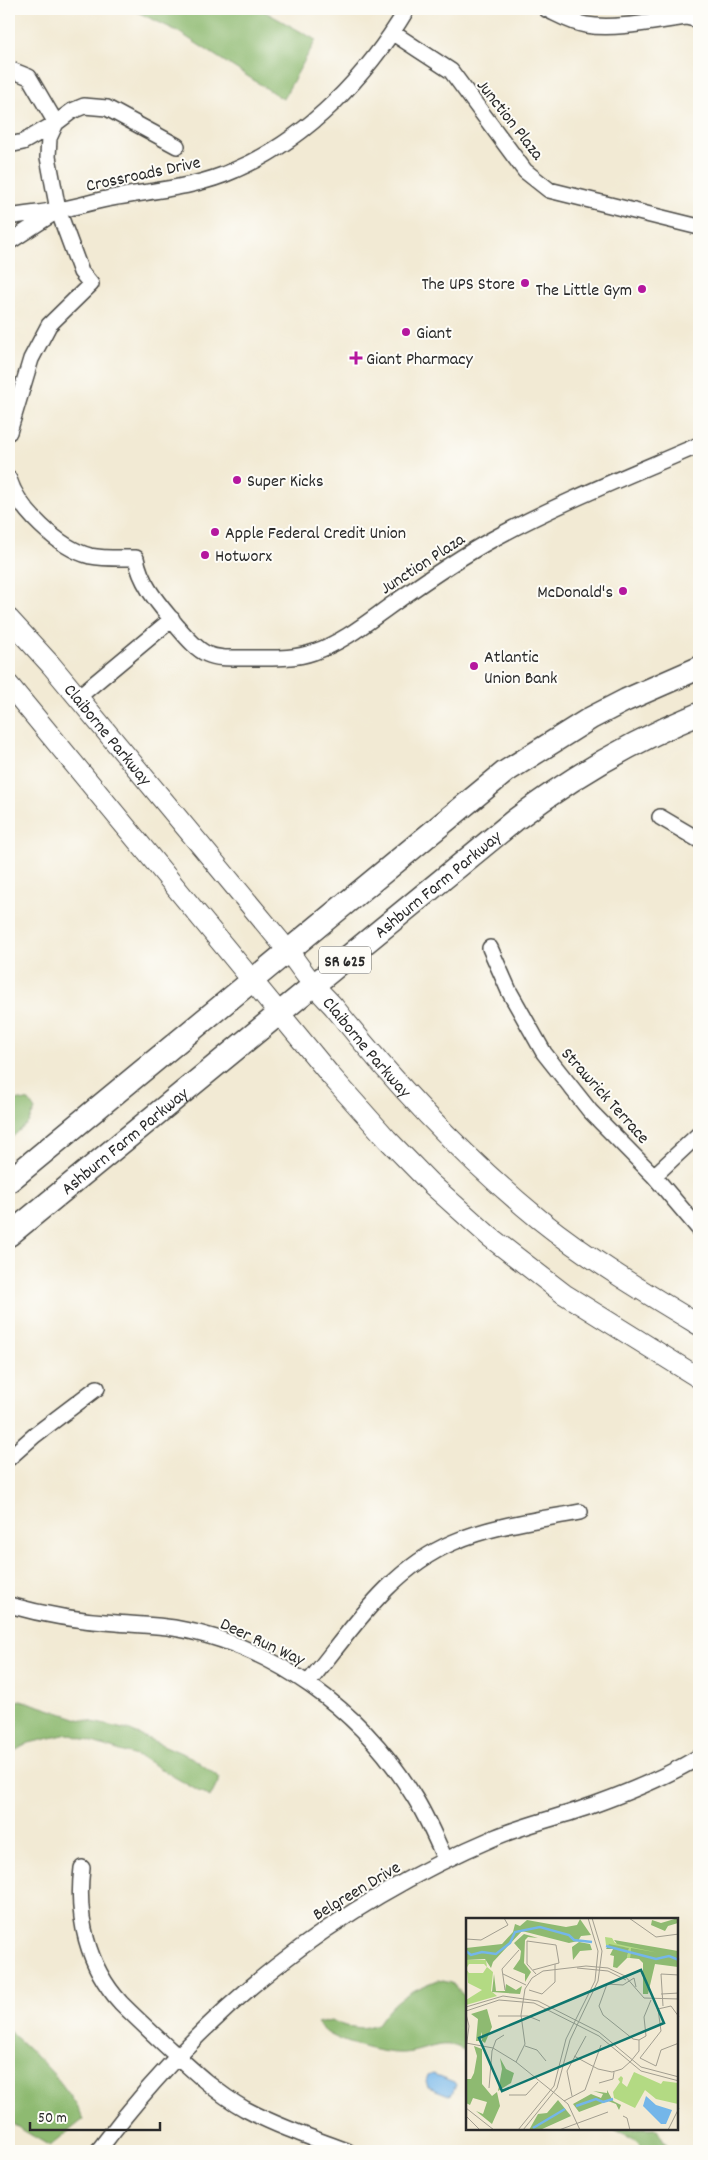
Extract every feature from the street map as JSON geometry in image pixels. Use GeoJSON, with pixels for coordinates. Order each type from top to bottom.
{"type":"FeatureCollection","features":[{"type":"Feature","properties":{"kind":"main road","name":"Claiborne Parkway"},"geometry":{"type":"LineString","coordinates":[[9,619],[288,952],[313,985],[333,1005],[369,1052],[412,1100],[493,1180],[539,1219],[588,1256],[630,1284],[699,1325]]}},
{"type":"Feature","properties":{"kind":"main road","name":"SR 625"},"geometry":{"type":"LineString","coordinates":[[9,1181],[505,772],[591,718],[626,700],[699,668]]}},
{"type":"Feature","properties":{"kind":"main road"},"geometry":{"type":"LineString","coordinates":[[9,685],[278,1014],[387,1139],[470,1219],[524,1264],[564,1294],[699,1378]]}},
{"type":"Feature","properties":{"kind":"main road","name":"Ashburn Farm Parkway"},"geometry":{"type":"LineString","coordinates":[[9,1236],[478,850],[552,793],[622,751],[699,714]]}},
{"type":"Feature","properties":{"kind":"street","name":"Crossroads Drive"},"geometry":{"type":"LineString","coordinates":[[9,217],[58,210],[116,197],[181,187],[235,170],[276,149],[330,107],[374,59],[407,9]]}},
{"type":"Feature","properties":{"kind":"street"},"geometry":{"type":"LineString","coordinates":[[546,9],[571,21],[585,25],[605,26],[686,17],[699,20]]}},
{"type":"Feature","properties":{"kind":"street","name":"Junction Plaza"},"geometry":{"type":"LineString","coordinates":[[392,33],[451,71],[525,171],[549,190],[699,227]]}},
{"type":"Feature","properties":{"kind":"street"},"geometry":{"type":"LineString","coordinates":[[9,69],[29,78],[56,123]]}},
{"type":"Feature","properties":{"kind":"street"},"geometry":{"type":"LineString","coordinates":[[9,145],[23,142],[56,123],[72,110],[84,106],[107,108],[177,146]]}},
{"type":"Feature","properties":{"kind":"street"},"geometry":{"type":"LineString","coordinates":[[9,432],[32,360],[44,334],[49,325],[91,284],[81,272],[58,210],[48,157],[49,138],[56,123]]}},
{"type":"Feature","properties":{"kind":"street","name":"Crossroads Drive"},"geometry":{"type":"LineString","coordinates":[[9,242],[58,210]]}},
{"type":"Feature","properties":{"kind":"street","name":"Junction Plaza"},"geometry":{"type":"LineString","coordinates":[[9,479],[23,508],[37,522],[69,547],[88,555],[108,559],[136,558],[144,585],[192,645],[205,654],[233,659],[282,658],[328,647],[350,634],[424,582],[492,540],[562,504],[699,445]]}},
{"type":"Feature","properties":{"kind":"street"},"geometry":{"type":"LineString","coordinates":[[77,698],[172,620]]}},
{"type":"Feature","properties":{"kind":"street"},"geometry":{"type":"LineString","coordinates":[[660,817],[699,840]]}},
{"type":"Feature","properties":{"kind":"street","name":"Strawrick Terrace"},"geometry":{"type":"LineString","coordinates":[[490,948],[509,991],[544,1054],[590,1111],[654,1176],[699,1229]]}},
{"type":"Feature","properties":{"kind":"street"},"geometry":{"type":"LineString","coordinates":[[654,1176],[699,1134]]}},
{"type":"Feature","properties":{"kind":"street"},"geometry":{"type":"LineString","coordinates":[[9,1458],[35,1435],[97,1388]]}},
{"type":"Feature","properties":{"kind":"street"},"geometry":{"type":"LineString","coordinates":[[308,1683],[373,1601],[416,1562],[455,1541],[483,1532],[580,1512]]}},
{"type":"Feature","properties":{"kind":"street","name":"Deer Run Way"},"geometry":{"type":"LineString","coordinates":[[9,1605],[62,1617],[175,1628],[243,1648],[283,1668],[308,1683],[358,1725],[397,1770],[428,1821],[445,1859]]}},
{"type":"Feature","properties":{"kind":"street","name":"Belgreen Drive"},"geometry":{"type":"LineString","coordinates":[[98,2151],[129,2110],[176,2056],[252,1985],[299,1948],[348,1915],[445,1859],[498,1836],[592,1806],[651,1782],[699,1757]]}},
{"type":"Feature","properties":{"kind":"street"},"geometry":{"type":"LineString","coordinates":[[82,1868],[80,1885],[81,1917],[89,1949],[95,1964],[121,2002],[204,2081],[244,2108],[274,2123],[347,2151]]}},
{"type":"Feature","properties":{"kind":"green space"},"geometry":{"type":"Polygon","coordinates":[[[131,9],[260,9],[316,40],[283,99],[177,31],[131,9]]]}},
{"type":"Feature","properties":{"kind":"green space"},"geometry":{"type":"Polygon","coordinates":[[[9,1099],[29,1101],[35,1110],[28,1123],[9,1140],[9,1099]]]}},
{"type":"Feature","properties":{"kind":"green space"},"geometry":{"type":"Polygon","coordinates":[[[21,1700],[79,1719],[128,1730],[193,1758],[220,1778],[210,1798],[142,1758],[68,1734],[29,1743],[9,1754],[9,1704],[21,1700]]]}},
{"type":"Feature","properties":{"kind":"green space"},"geometry":{"type":"Polygon","coordinates":[[[438,1980],[452,1983],[466,1998],[466,2052],[452,2045],[436,2046],[404,2053],[376,2050],[336,2038],[327,2033],[317,2023],[331,2020],[345,2026],[362,2028],[378,2024],[397,2001],[419,1988],[438,1980]]]}},
{"type":"Feature","properties":{"kind":"green space"},"geometry":{"type":"Polygon","coordinates":[[[9,2031],[51,2071],[69,2094],[84,2119],[50,2146],[9,2122],[9,2031]]]}},
{"type":"Feature","properties":{"kind":"green space"},"geometry":{"type":"Polygon","coordinates":[[[614,2130],[658,2130],[670,2151],[646,2151],[635,2140],[614,2130]]]}},
{"type":"Feature","properties":{"kind":"water"},"geometry":{"type":"Polygon","coordinates":[[[433,2074],[454,2082],[456,2085],[452,2094],[449,2095],[428,2087],[426,2082],[428,2076],[433,2074]]]}},
{"type":"Feature","properties":{"kind":"place","name":"The UPS Store"},"geometry":{"type":"Point","coordinates":[525,283]}},
{"type":"Feature","properties":{"kind":"place","name":"The Little Gym"},"geometry":{"type":"Point","coordinates":[642,289]}},
{"type":"Feature","properties":{"kind":"place","name":"Giant"},"geometry":{"type":"Point","coordinates":[406,332]}},
{"type":"Feature","properties":{"kind":"place","name":"Giant Pharmacy"},"geometry":{"type":"Point","coordinates":[356,358]}},
{"type":"Feature","properties":{"kind":"place","name":"Super Kicks"},"geometry":{"type":"Point","coordinates":[237,480]}},
{"type":"Feature","properties":{"kind":"place","name":"Apple Federal Credit Union"},"geometry":{"type":"Point","coordinates":[215,532]}},
{"type":"Feature","properties":{"kind":"place","name":"Hotworx"},"geometry":{"type":"Point","coordinates":[205,555]}},
{"type":"Feature","properties":{"kind":"place","name":"McDonald's"},"geometry":{"type":"Point","coordinates":[623,591]}},
{"type":"Feature","properties":{"kind":"place","name":"Atlantic Union Bank"},"geometry":{"type":"Point","coordinates":[474,666]}}]}
